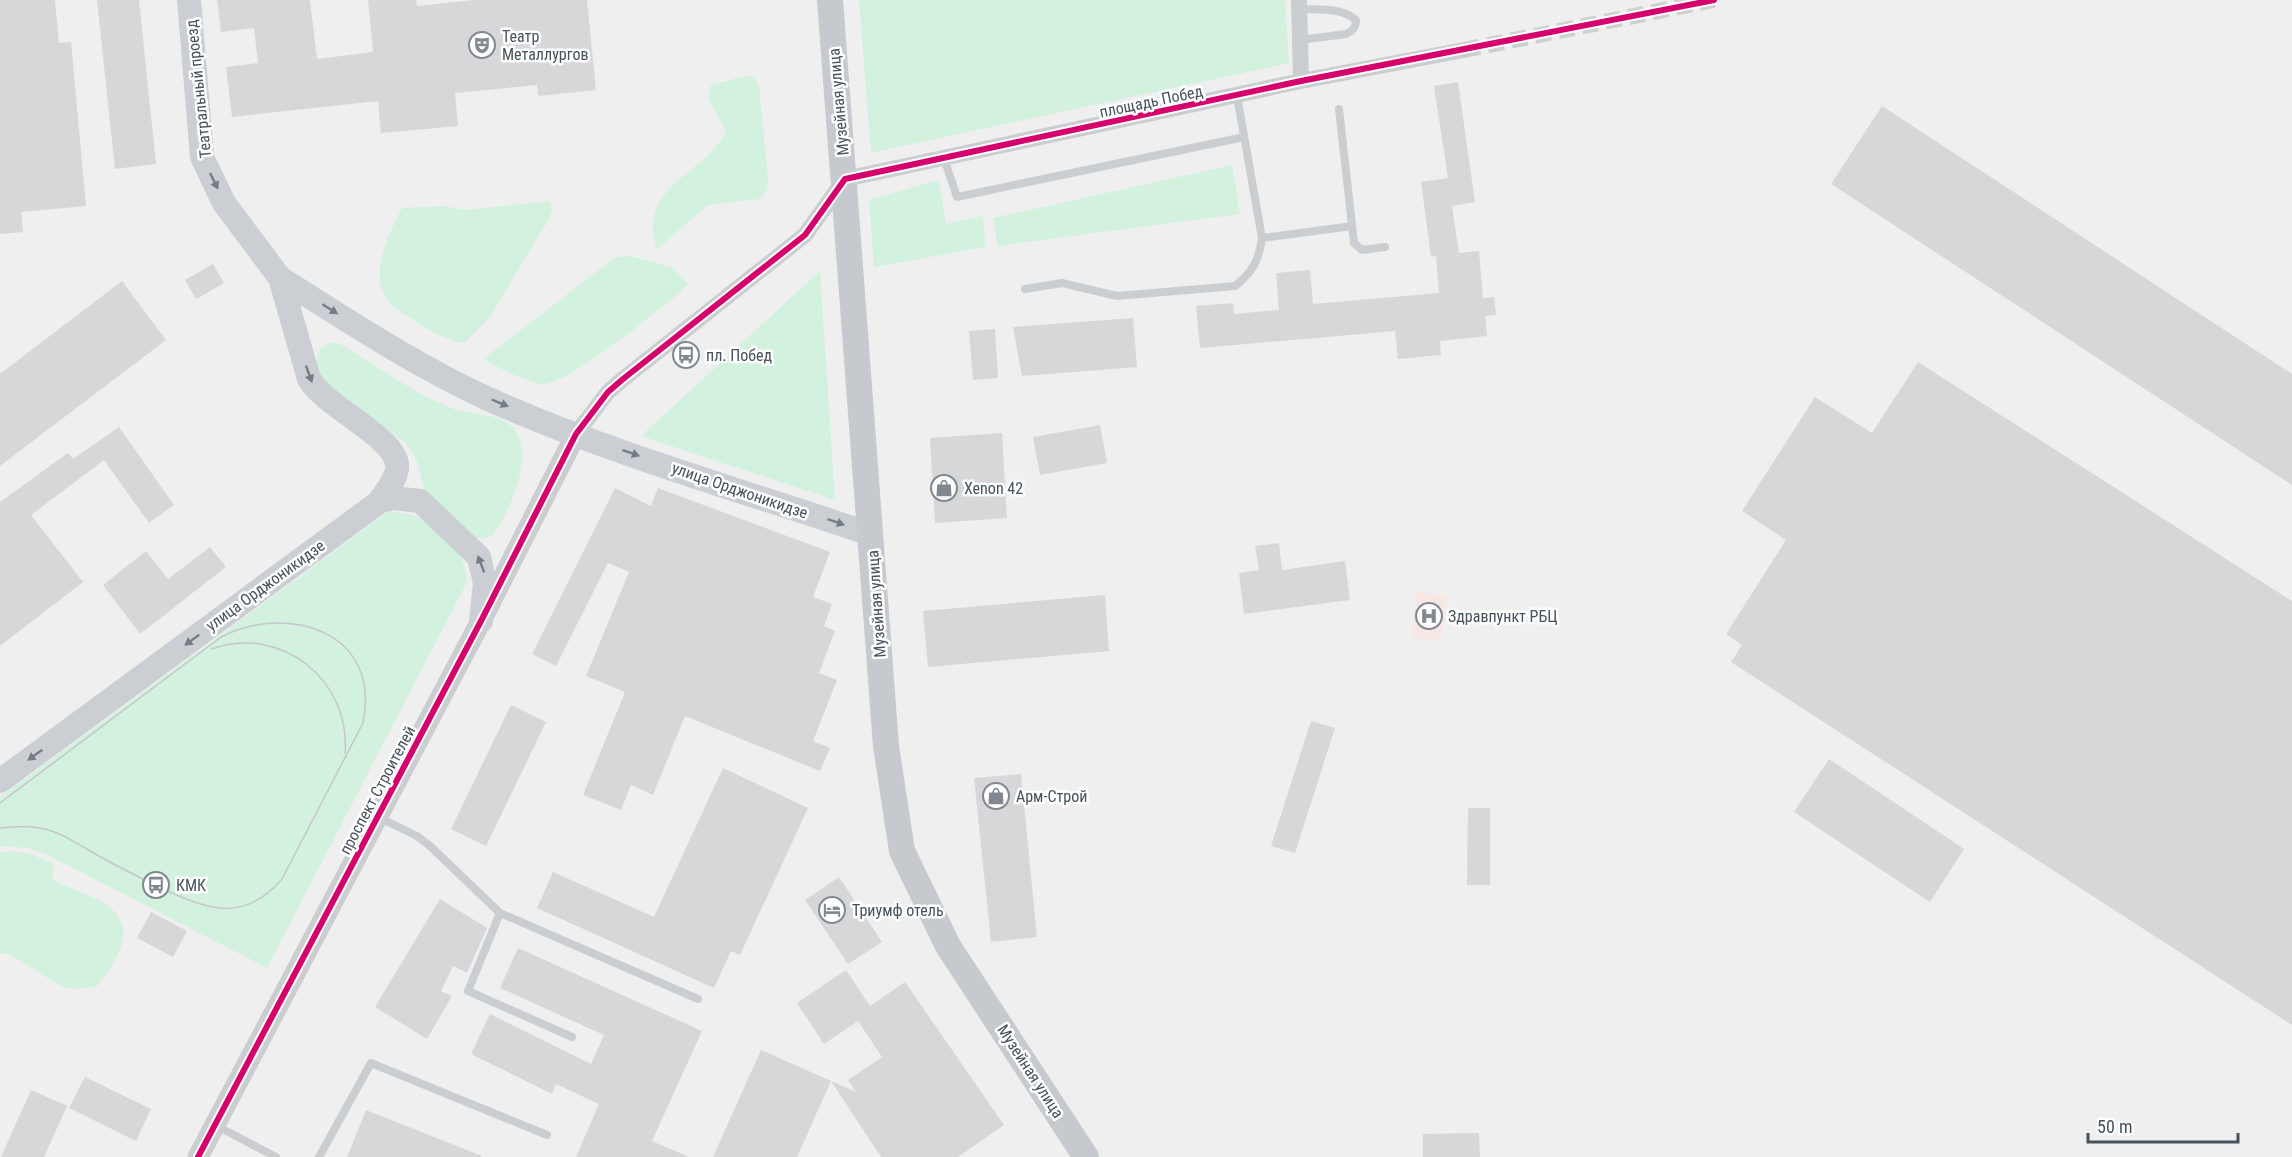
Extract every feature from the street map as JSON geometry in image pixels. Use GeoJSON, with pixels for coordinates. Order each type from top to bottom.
{"type":"FeatureCollection","features":[{"type":"Feature","properties":{"kind":"main road","name":"Театральный проезд"},"geometry":{"type":"LineString","coordinates":[[189,0],[202,157],[224,203],[280,278],[309,379],[317,392],[382,440],[395,453],[397,468],[392,483],[379,501]]}},
{"type":"Feature","properties":{"kind":"main road","name":"Музейная улица"},"geometry":{"type":"LineString","coordinates":[[830,0],[886,746],[902,850],[948,946],[1086,1157]]}},
{"type":"Feature","properties":{"kind":"main road","name":"улица Орджоникидзе"},"geometry":{"type":"LineString","coordinates":[[280,278],[400,353],[483,396],[576,434],[870,534]]}},
{"type":"Feature","properties":{"kind":"main road"},"geometry":{"type":"LineString","coordinates":[[379,501],[393,498],[420,501],[479,557],[485,583],[481,621]]}},
{"type":"Feature","properties":{"kind":"main road","name":"улица Орджоникидзе"},"geometry":{"type":"LineString","coordinates":[[0,781],[379,501]]}},
{"type":"Feature","properties":{"kind":"street"},"geometry":{"type":"LineString","coordinates":[[1299,5],[1301,81]]}},
{"type":"Feature","properties":{"kind":"street","name":"площадь Побед"},"geometry":{"type":"LineString","coordinates":[[845,179],[1301,81],[1464,50]]}},
{"type":"Feature","properties":{"kind":"street"},"geometry":{"type":"LineString","coordinates":[[576,434],[608,393],[623,379],[805,235],[845,179]]}},
{"type":"Feature","properties":{"kind":"street","name":"проспект Строителей"},"geometry":{"type":"LineString","coordinates":[[198,1157],[481,621],[576,434]]}},
{"type":"Feature","properties":{"kind":"lane"},"geometry":{"type":"LineString","coordinates":[[1299,5],[1341,11],[1356,20],[1353,31],[1346,34],[1300,40]]}},
{"type":"Feature","properties":{"kind":"lane"},"geometry":{"type":"LineString","coordinates":[[1025,289],[1062,283],[1117,296],[1235,286],[1249,275],[1256,265],[1262,238],[1237,96]]}},
{"type":"Feature","properties":{"kind":"lane"},"geometry":{"type":"LineString","coordinates":[[1339,109],[1352,226],[1357,247],[1362,250],[1385,247]]}},
{"type":"Feature","properties":{"kind":"lane"},"geometry":{"type":"LineString","coordinates":[[944,158],[957,197],[1244,137]]}},
{"type":"Feature","properties":{"kind":"lane"},"geometry":{"type":"LineString","coordinates":[[1262,238],[1352,226]]}},
{"type":"Feature","properties":{"kind":"lane"},"geometry":{"type":"LineString","coordinates":[[378,817],[430,846],[500,913],[698,999]]}},
{"type":"Feature","properties":{"kind":"lane"},"geometry":{"type":"LineString","coordinates":[[500,913],[468,991],[572,1037]]}},
{"type":"Feature","properties":{"kind":"lane"},"geometry":{"type":"LineString","coordinates":[[319,1157],[371,1063],[547,1135]]}},
{"type":"Feature","properties":{"kind":"lane"},"geometry":{"type":"LineString","coordinates":[[214,1125],[276,1157]]}},
{"type":"Feature","properties":{"kind":"shaded area","name":"Здравпункт РБЦ"},"geometry":{"type":"Polygon","coordinates":[[[1417,592],[1447,595],[1441,640],[1411,638],[1417,592]]]}},
{"type":"Feature","properties":{"kind":"green space"},"geometry":{"type":"Polygon","coordinates":[[[859,0],[1285,0],[1289,63],[871,153],[859,0]]]}},
{"type":"Feature","properties":{"kind":"green space"},"geometry":{"type":"Polygon","coordinates":[[[745,76],[754,77],[759,86],[768,178],[767,190],[760,199],[708,205],[656,250],[653,221],[665,194],[708,155],[726,131],[708,99],[711,85],[745,76]]]}},
{"type":"Feature","properties":{"kind":"green space"},"geometry":{"type":"Polygon","coordinates":[[[1232,165],[1240,214],[998,246],[993,218],[1232,165]]]}},
{"type":"Feature","properties":{"kind":"green space"},"geometry":{"type":"Polygon","coordinates":[[[939,180],[946,224],[983,216],[986,247],[874,267],[869,200],[939,180]]]}},
{"type":"Feature","properties":{"kind":"green space"},"geometry":{"type":"Polygon","coordinates":[[[549,201],[552,209],[549,219],[490,317],[464,343],[445,338],[429,330],[396,308],[385,297],[380,275],[383,251],[402,208],[444,206],[465,210],[549,201]]]}},
{"type":"Feature","properties":{"kind":"green space"},"geometry":{"type":"Polygon","coordinates":[[[630,256],[672,267],[688,283],[680,293],[611,346],[554,382],[542,384],[527,380],[483,359],[616,257],[630,256]]]}},
{"type":"Feature","properties":{"kind":"green space"},"geometry":{"type":"Polygon","coordinates":[[[820,271],[835,500],[641,436],[820,271]]]}},
{"type":"Feature","properties":{"kind":"green space"},"geometry":{"type":"Polygon","coordinates":[[[332,342],[342,345],[410,388],[439,403],[454,409],[494,417],[514,429],[520,440],[522,453],[518,484],[506,513],[492,536],[477,539],[440,509],[424,489],[417,462],[409,447],[337,396],[325,384],[318,371],[317,358],[322,348],[332,342]]]}},
{"type":"Feature","properties":{"kind":"green space"},"geometry":{"type":"Polygon","coordinates":[[[388,512],[417,517],[442,532],[459,554],[465,567],[467,582],[267,968],[46,854],[27,848],[0,846],[0,797],[388,512]]]}},
{"type":"Feature","properties":{"kind":"green space"},"geometry":{"type":"Polygon","coordinates":[[[0,852],[30,854],[54,864],[52,879],[101,901],[117,915],[122,925],[121,947],[110,968],[96,987],[67,988],[14,957],[0,953],[0,852]]]}},
{"type":"Feature","properties":{"kind":"building"},"geometry":{"type":"Polygon","coordinates":[[[0,0],[55,0],[59,43],[71,42],[86,206],[21,212],[23,232],[0,234],[0,0]]]}},
{"type":"Feature","properties":{"kind":"building"},"geometry":{"type":"Polygon","coordinates":[[[97,0],[139,0],[156,164],[115,169],[97,0]]]}},
{"type":"Feature","properties":{"kind":"building","name":"Театр Металлургов"},"geometry":{"type":"Polygon","coordinates":[[[217,0],[310,0],[317,59],[373,52],[368,0],[416,0],[417,6],[474,0],[587,0],[596,90],[538,96],[537,85],[455,93],[458,126],[381,133],[378,101],[232,117],[226,67],[258,63],[254,28],[221,32],[217,0]]]}},
{"type":"Feature","properties":{"kind":"building"},"geometry":{"type":"Polygon","coordinates":[[[1458,82],[1475,202],[1452,206],[1459,253],[1479,251],[1483,298],[1494,297],[1496,315],[1485,316],[1487,336],[1440,341],[1441,355],[1398,359],[1395,331],[1200,348],[1196,306],[1233,303],[1234,314],[1279,310],[1276,273],[1310,270],[1313,304],[1439,293],[1436,256],[1431,257],[1421,182],[1448,178],[1434,86],[1458,82]]]}},
{"type":"Feature","properties":{"kind":"building"},"geometry":{"type":"Polygon","coordinates":[[[1882,106],[2292,374],[2292,485],[1831,184],[1882,106]]]}},
{"type":"Feature","properties":{"kind":"building"},"geometry":{"type":"Polygon","coordinates":[[[213,264],[224,283],[196,299],[185,280],[213,264]]]}},
{"type":"Feature","properties":{"kind":"building"},"geometry":{"type":"Polygon","coordinates":[[[122,281],[166,340],[0,466],[0,374],[122,281]]]}},
{"type":"Feature","properties":{"kind":"building"},"geometry":{"type":"Polygon","coordinates":[[[1133,318],[1137,367],[1022,376],[1013,327],[1133,318]]]}},
{"type":"Feature","properties":{"kind":"building"},"geometry":{"type":"Polygon","coordinates":[[[995,329],[998,378],[973,380],[969,331],[995,329]]]}},
{"type":"Feature","properties":{"kind":"building"},"geometry":{"type":"Polygon","coordinates":[[[1918,362],[2292,601],[2292,1025],[1731,662],[1742,645],[1726,634],[1786,540],[1742,511],[1815,397],[1872,433],[1918,362]]]}},
{"type":"Feature","properties":{"kind":"building"},"geometry":{"type":"Polygon","coordinates":[[[1100,425],[1107,463],[1040,475],[1033,437],[1100,425]]]}},
{"type":"Feature","properties":{"kind":"building"},"geometry":{"type":"Polygon","coordinates":[[[119,427],[174,505],[149,523],[104,460],[31,515],[83,582],[0,646],[0,502],[68,453],[73,459],[119,427]]]}},
{"type":"Feature","properties":{"kind":"building"},"geometry":{"type":"Polygon","coordinates":[[[1002,433],[1007,518],[935,523],[930,438],[1002,433]]]}},
{"type":"Feature","properties":{"kind":"building"},"geometry":{"type":"Polygon","coordinates":[[[615,488],[651,506],[658,488],[830,552],[813,597],[832,604],[824,626],[835,631],[819,673],[837,680],[813,741],[830,748],[820,771],[685,716],[653,795],[631,785],[621,810],[583,795],[625,692],[586,676],[629,572],[608,563],[556,666],[532,654],[615,488]]]}},
{"type":"Feature","properties":{"kind":"building"},"geometry":{"type":"Polygon","coordinates":[[[1279,543],[1282,570],[1345,561],[1350,600],[1244,614],[1239,573],[1259,570],[1255,546],[1279,543]]]}},
{"type":"Feature","properties":{"kind":"building"},"geometry":{"type":"Polygon","coordinates":[[[210,547],[226,567],[140,634],[103,585],[146,551],[168,579],[210,547]]]}},
{"type":"Feature","properties":{"kind":"building"},"geometry":{"type":"Polygon","coordinates":[[[1105,595],[1109,651],[928,667],[923,611],[1105,595]]]}},
{"type":"Feature","properties":{"kind":"building"},"geometry":{"type":"Polygon","coordinates":[[[511,705],[546,722],[486,846],[451,829],[511,705]]]}},
{"type":"Feature","properties":{"kind":"building"},"geometry":{"type":"Polygon","coordinates":[[[1311,721],[1335,728],[1295,853],[1271,846],[1311,721]]]}},
{"type":"Feature","properties":{"kind":"building"},"geometry":{"type":"Polygon","coordinates":[[[1829,759],[1964,849],[1930,902],[1794,812],[1829,759]]]}},
{"type":"Feature","properties":{"kind":"building"},"geometry":{"type":"Polygon","coordinates":[[[723,768],[808,808],[740,955],[731,951],[714,988],[537,908],[553,872],[654,917],[723,768]]]}},
{"type":"Feature","properties":{"kind":"building"},"geometry":{"type":"Polygon","coordinates":[[[1021,774],[1037,937],[991,942],[974,778],[1021,774]]]}},
{"type":"Feature","properties":{"kind":"building"},"geometry":{"type":"Polygon","coordinates":[[[1468,808],[1490,808],[1490,885],[1467,885],[1468,808]]]}},
{"type":"Feature","properties":{"kind":"building"},"geometry":{"type":"Polygon","coordinates":[[[839,877],[882,942],[848,964],[805,900],[839,877]]]}},
{"type":"Feature","properties":{"kind":"building"},"geometry":{"type":"Polygon","coordinates":[[[440,899],[487,928],[467,973],[453,966],[441,991],[452,996],[427,1039],[375,1007],[440,899]]]}},
{"type":"Feature","properties":{"kind":"building"},"geometry":{"type":"Polygon","coordinates":[[[151,912],[187,931],[173,957],[137,938],[151,912]]]}},
{"type":"Feature","properties":{"kind":"building"},"geometry":{"type":"Polygon","coordinates":[[[518,948],[702,1031],[652,1141],[689,1157],[576,1157],[599,1104],[556,1084],[552,1094],[471,1054],[490,1014],[591,1064],[604,1035],[500,988],[518,948]]]}},
{"type":"Feature","properties":{"kind":"building"},"geometry":{"type":"Polygon","coordinates":[[[846,970],[870,1006],[905,982],[1004,1125],[958,1157],[881,1157],[831,1081],[797,1157],[713,1157],[761,1050],[856,1092],[848,1080],[882,1057],[858,1021],[824,1044],[797,1003],[846,970]]]}},
{"type":"Feature","properties":{"kind":"building"},"geometry":{"type":"Polygon","coordinates":[[[85,1077],[151,1109],[136,1141],[69,1108],[85,1077]]]}},
{"type":"Feature","properties":{"kind":"building"},"geometry":{"type":"Polygon","coordinates":[[[31,1090],[67,1106],[44,1157],[1,1157],[31,1090]]]}},
{"type":"Feature","properties":{"kind":"building"},"geometry":{"type":"Polygon","coordinates":[[[366,1110],[482,1156],[482,1157],[347,1157],[366,1110]]]}},
{"type":"Feature","properties":{"kind":"building"},"geometry":{"type":"Polygon","coordinates":[[[1479,1133],[1480,1157],[1423,1157],[1423,1134],[1479,1133]]]}},
{"type":"Feature","properties":{"kind":"tunnel"},"geometry":{"type":"LineString","coordinates":[[1464,50],[1714,0]]}},
{"type":"Feature","properties":{"kind":"tram line"},"geometry":{"type":"LineString","coordinates":[[0,803],[221,637],[248,627],[275,623],[301,625],[325,633],[345,647],[359,667],[365,692],[363,723],[282,879],[268,893],[254,902],[240,907],[211,907],[163,889],[57,833],[34,827],[0,828]]}},
{"type":"Feature","properties":{"kind":"tram line"},"geometry":{"type":"LineString","coordinates":[[211,649],[237,643],[262,644],[286,652],[306,664],[324,681],[336,702],[344,727],[345,753]]}},
{"type":"Feature","properties":{"kind":"cycle path"},"geometry":{"type":"LineString","coordinates":[[198,1157],[481,621],[576,434],[608,392],[805,235],[845,179],[1301,81],[1714,0]]}},
{"type":"Feature","properties":{"kind":"place","name":"Театр Металлургов"},"geometry":{"type":"Point","coordinates":[482,45]}},
{"type":"Feature","properties":{"kind":"place","name":"пл. Побед"},"geometry":{"type":"Point","coordinates":[686,355]}},
{"type":"Feature","properties":{"kind":"place","name":"Xenon 42"},"geometry":{"type":"Point","coordinates":[944,488]}},
{"type":"Feature","properties":{"kind":"place","name":"Здравпункт РБЦ"},"geometry":{"type":"Point","coordinates":[1429,616]}},
{"type":"Feature","properties":{"kind":"place","name":"Арм-Строй"},"geometry":{"type":"Point","coordinates":[996,796]}},
{"type":"Feature","properties":{"kind":"place","name":"КМК"},"geometry":{"type":"Point","coordinates":[156,885]}},
{"type":"Feature","properties":{"kind":"place","name":"Триумф отель"},"geometry":{"type":"Point","coordinates":[832,910]}}]}
